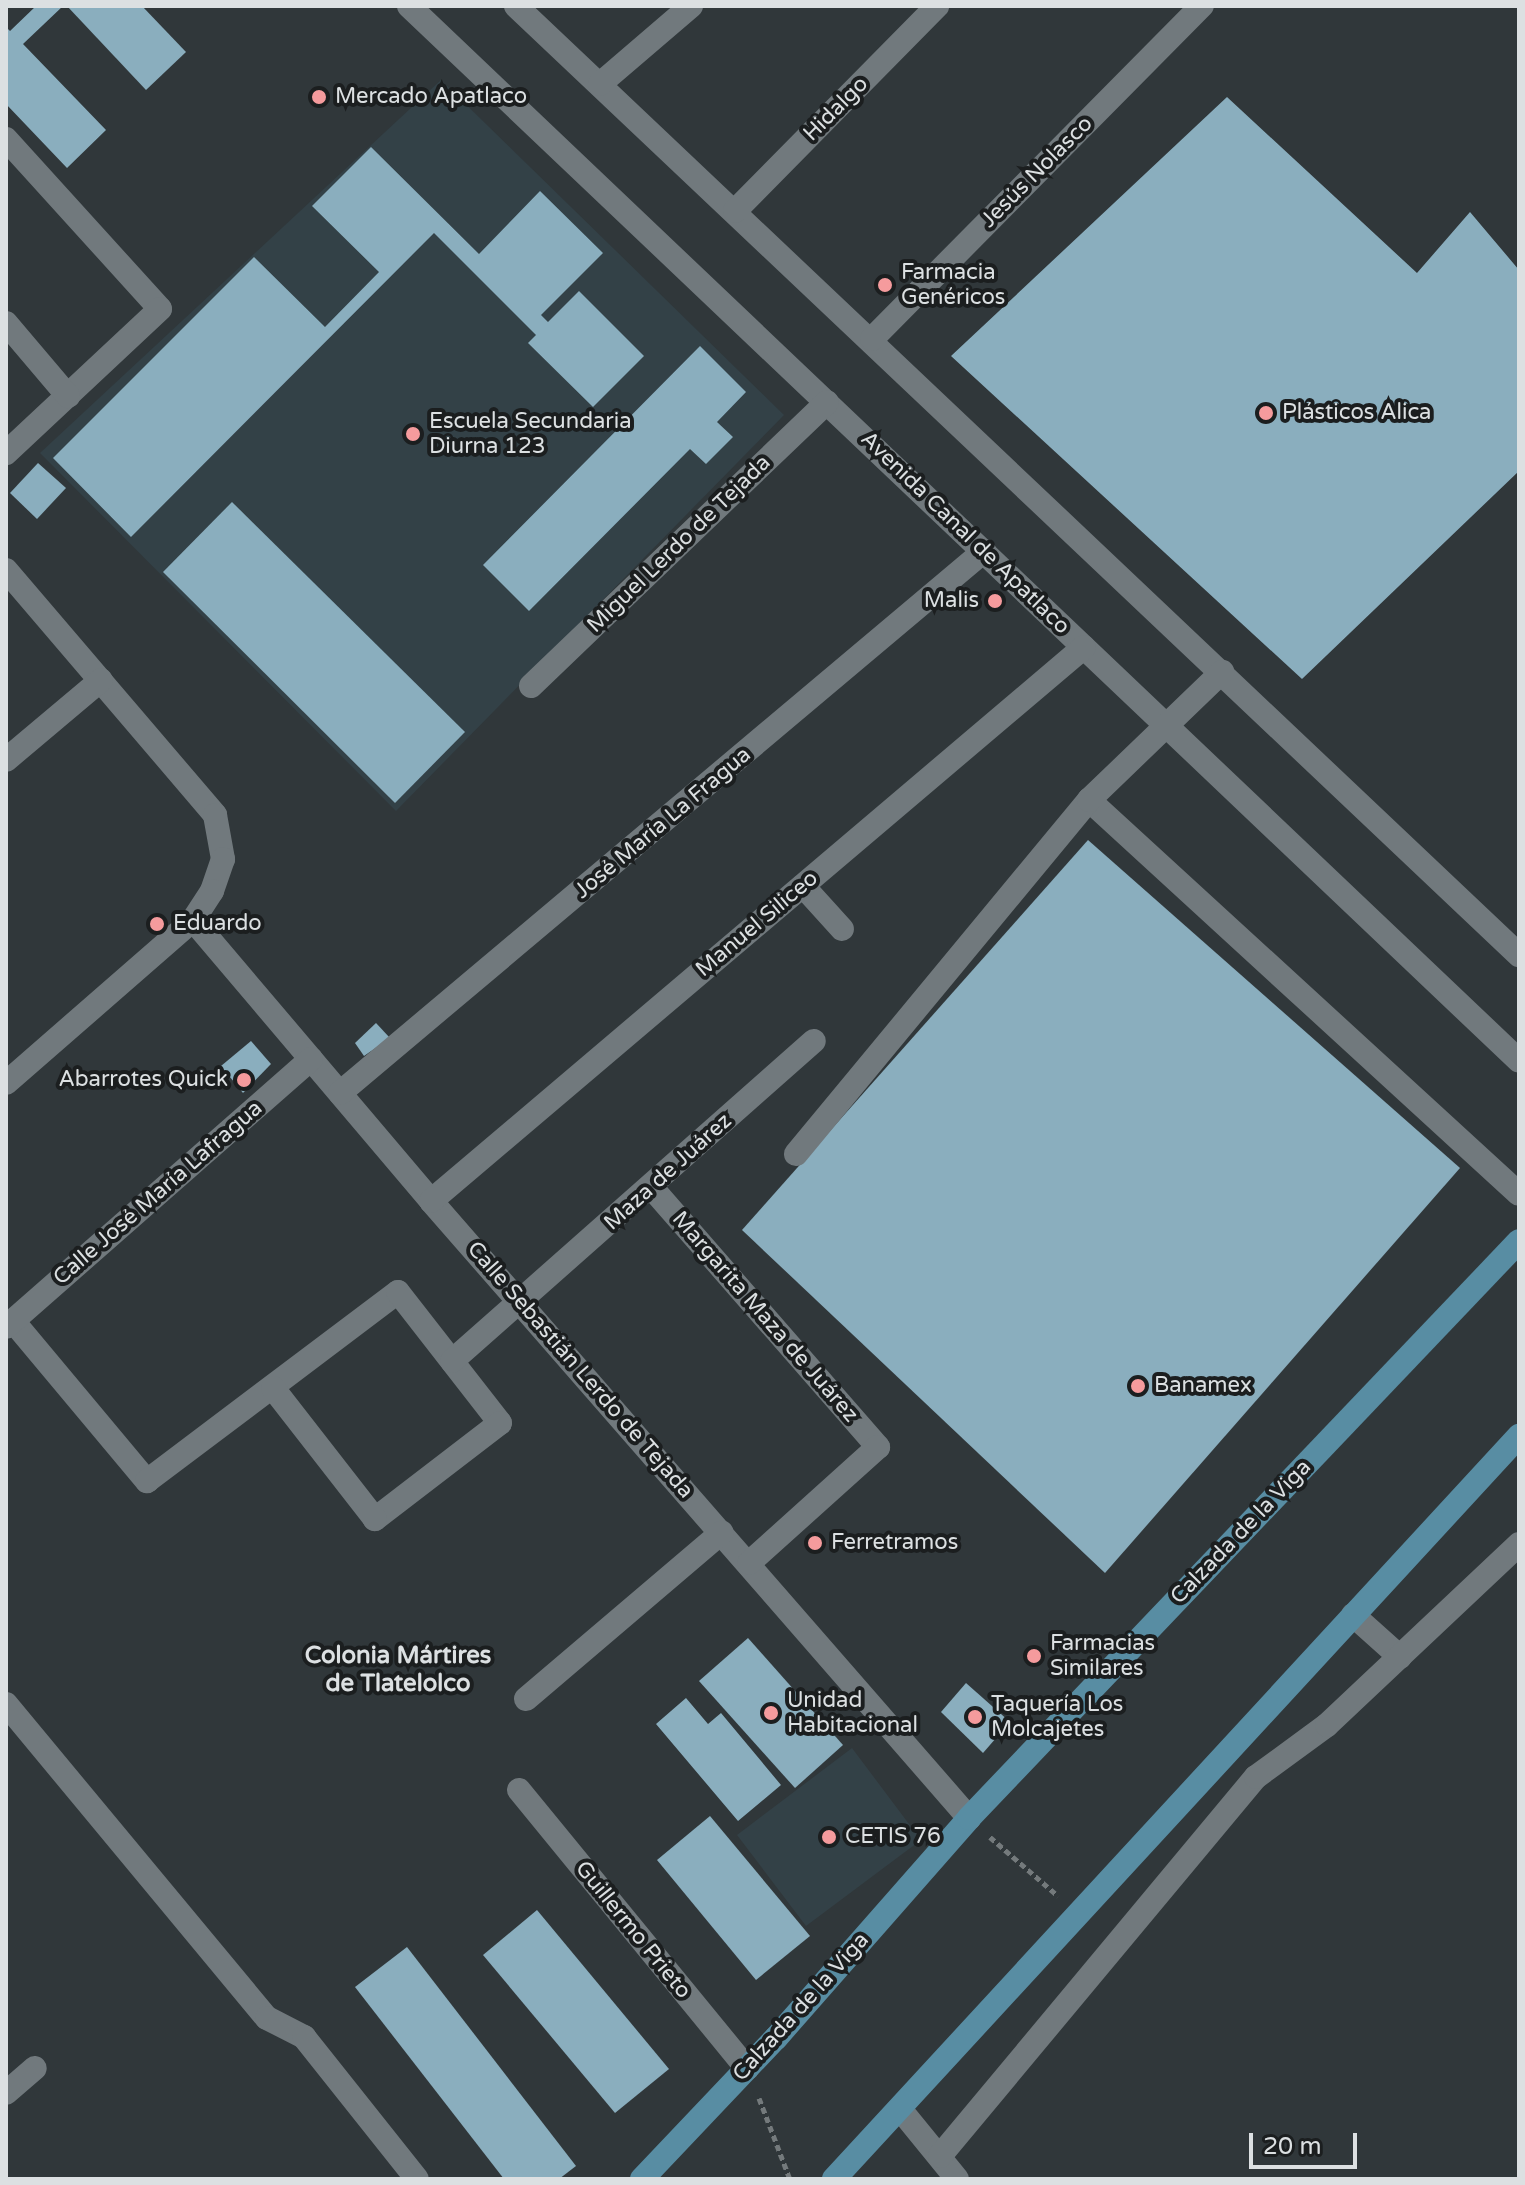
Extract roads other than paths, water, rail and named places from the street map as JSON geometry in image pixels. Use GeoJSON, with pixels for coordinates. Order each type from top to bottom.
{"type":"FeatureCollection","features":[{"type":"Feature","properties":{"kind":"main road","name":"Calzada de la Viga"},"geometry":{"type":"LineString","coordinates":[[642,2179],[747,2069],[969,1818],[1519,1241]]}},
{"type":"Feature","properties":{"kind":"main road"},"geometry":{"type":"LineString","coordinates":[[834,2179],[1519,1436]]}},
{"type":"Feature","properties":{"kind":"street","name":"Avenida Canal de Apatlaco"},"geometry":{"type":"LineString","coordinates":[[409,6],[1519,1061]]}},
{"type":"Feature","properties":{"kind":"street"},"geometry":{"type":"LineString","coordinates":[[516,6],[872,339],[1519,955]]}},
{"type":"Feature","properties":{"kind":"street"},"geometry":{"type":"LineString","coordinates":[[600,84],[691,6]]}},
{"type":"Feature","properties":{"kind":"street","name":"Hidalgo"},"geometry":{"type":"LineString","coordinates":[[735,211],[937,6]]}},
{"type":"Feature","properties":{"kind":"street","name":"Jesús Nolasco"},"geometry":{"type":"LineString","coordinates":[[872,339],[1202,6]]}},
{"type":"Feature","properties":{"kind":"street"},"geometry":{"type":"LineString","coordinates":[[6,139],[160,309],[6,453]]}},
{"type":"Feature","properties":{"kind":"street"},"geometry":{"type":"LineString","coordinates":[[6,323],[68,396]]}},
{"type":"Feature","properties":{"kind":"street","name":"Miguel Lerdo de Tejada"},"geometry":{"type":"LineString","coordinates":[[531,686],[827,402]]}},
{"type":"Feature","properties":{"kind":"street","name":"José María La Fragua"},"geometry":{"type":"LineString","coordinates":[[340,1093],[984,551]]}},
{"type":"Feature","properties":{"kind":"street"},"geometry":{"type":"LineString","coordinates":[[6,570],[215,815],[223,859],[212,891],[193,920],[6,1083]]}},
{"type":"Feature","properties":{"kind":"street","name":"Manuel Siliceo"},"geometry":{"type":"LineString","coordinates":[[431,1201],[1084,647]]}},
{"type":"Feature","properties":{"kind":"street"},"geometry":{"type":"LineString","coordinates":[[796,1154],[1089,800],[1222,672]]}},
{"type":"Feature","properties":{"kind":"street"},"geometry":{"type":"LineString","coordinates":[[6,760],[101,680]]}},
{"type":"Feature","properties":{"kind":"street"},"geometry":{"type":"LineString","coordinates":[[1089,800],[1519,1194]]}},
{"type":"Feature","properties":{"kind":"street"},"geometry":{"type":"LineString","coordinates":[[803,886],[842,929]]}},
{"type":"Feature","properties":{"kind":"street","name":"Calle Sebastián Lerdo de Tejada"},"geometry":{"type":"LineString","coordinates":[[193,920],[431,1201],[969,1818]]}},
{"type":"Feature","properties":{"kind":"street","name":"Maza de Juárez"},"geometry":{"type":"LineString","coordinates":[[452,1361],[652,1188],[814,1041]]}},
{"type":"Feature","properties":{"kind":"street","name":"Calle José María Lafragua"},"geometry":{"type":"LineString","coordinates":[[9,1324],[311,1059]]}},
{"type":"Feature","properties":{"kind":"street","name":"Margarita Maza de Juárez"},"geometry":{"type":"LineString","coordinates":[[652,1188],[878,1447],[749,1563]]}},
{"type":"Feature","properties":{"kind":"street"},"geometry":{"type":"LineString","coordinates":[[9,1324],[147,1481],[398,1292],[500,1423],[375,1519],[273,1388]]}},
{"type":"Feature","properties":{"kind":"street"},"geometry":{"type":"LineString","coordinates":[[526,1699],[722,1532]]}},
{"type":"Feature","properties":{"kind":"street"},"geometry":{"type":"LineString","coordinates":[[940,2156],[1256,1777],[1327,1725],[1519,1544]]}},
{"type":"Feature","properties":{"kind":"street"},"geometry":{"type":"LineString","coordinates":[[1353,1615],[1400,1657]]}},
{"type":"Feature","properties":{"kind":"street"},"geometry":{"type":"LineString","coordinates":[[6,1704],[267,2018],[304,2037],[417,2179]]}},
{"type":"Feature","properties":{"kind":"street","name":"Guillermo Prieto"},"geometry":{"type":"LineString","coordinates":[[519,1790],[747,2069]]}},
{"type":"Feature","properties":{"kind":"street"},"geometry":{"type":"LineString","coordinates":[[6,2093],[35,2068]]}},
{"type":"Feature","properties":{"kind":"street"},"geometry":{"type":"LineString","coordinates":[[900,2109],[957,2179]]}},
{"type":"Feature","properties":{"kind":"place","name":"Mercado Apatlaco"},"geometry":{"type":"Point","coordinates":[319,97]}},
{"type":"Feature","properties":{"kind":"place","name":"Farmacia Genéricos"},"geometry":{"type":"Point","coordinates":[885,285]}},
{"type":"Feature","properties":{"kind":"place","name":"Plásticos Alica"},"geometry":{"type":"Point","coordinates":[1266,413]}},
{"type":"Feature","properties":{"kind":"place","name":"Escuela Secundaria Diurna 123"},"geometry":{"type":"Point","coordinates":[413,434]}},
{"type":"Feature","properties":{"kind":"place","name":"Malis"},"geometry":{"type":"Point","coordinates":[995,601]}},
{"type":"Feature","properties":{"kind":"place","name":"Eduardo"},"geometry":{"type":"Point","coordinates":[157,924]}},
{"type":"Feature","properties":{"kind":"place","name":"Abarrotes Quick"},"geometry":{"type":"Point","coordinates":[244,1080]}},
{"type":"Feature","properties":{"kind":"place","name":"Banamex"},"geometry":{"type":"Point","coordinates":[1138,1386]}},
{"type":"Feature","properties":{"kind":"place","name":"Ferretramos"},"geometry":{"type":"Point","coordinates":[815,1543]}},
{"type":"Feature","properties":{"kind":"place","name":"Farmacias Similares"},"geometry":{"type":"Point","coordinates":[1034,1656]}},
{"type":"Feature","properties":{"kind":"place","name":"Unidad Habitacional"},"geometry":{"type":"Point","coordinates":[771,1713]}},
{"type":"Feature","properties":{"kind":"place","name":"Taquería Los Molcajetes"},"geometry":{"type":"Point","coordinates":[975,1717]}},
{"type":"Feature","properties":{"kind":"place","name":"CETIS 76"},"geometry":{"type":"Point","coordinates":[829,1837]}},
{"type":"Feature","properties":{"kind":"district","name":"Colonia Mártires de Tlatelolco"},"geometry":{"type":"Point","coordinates":[398,1670]}}]}
